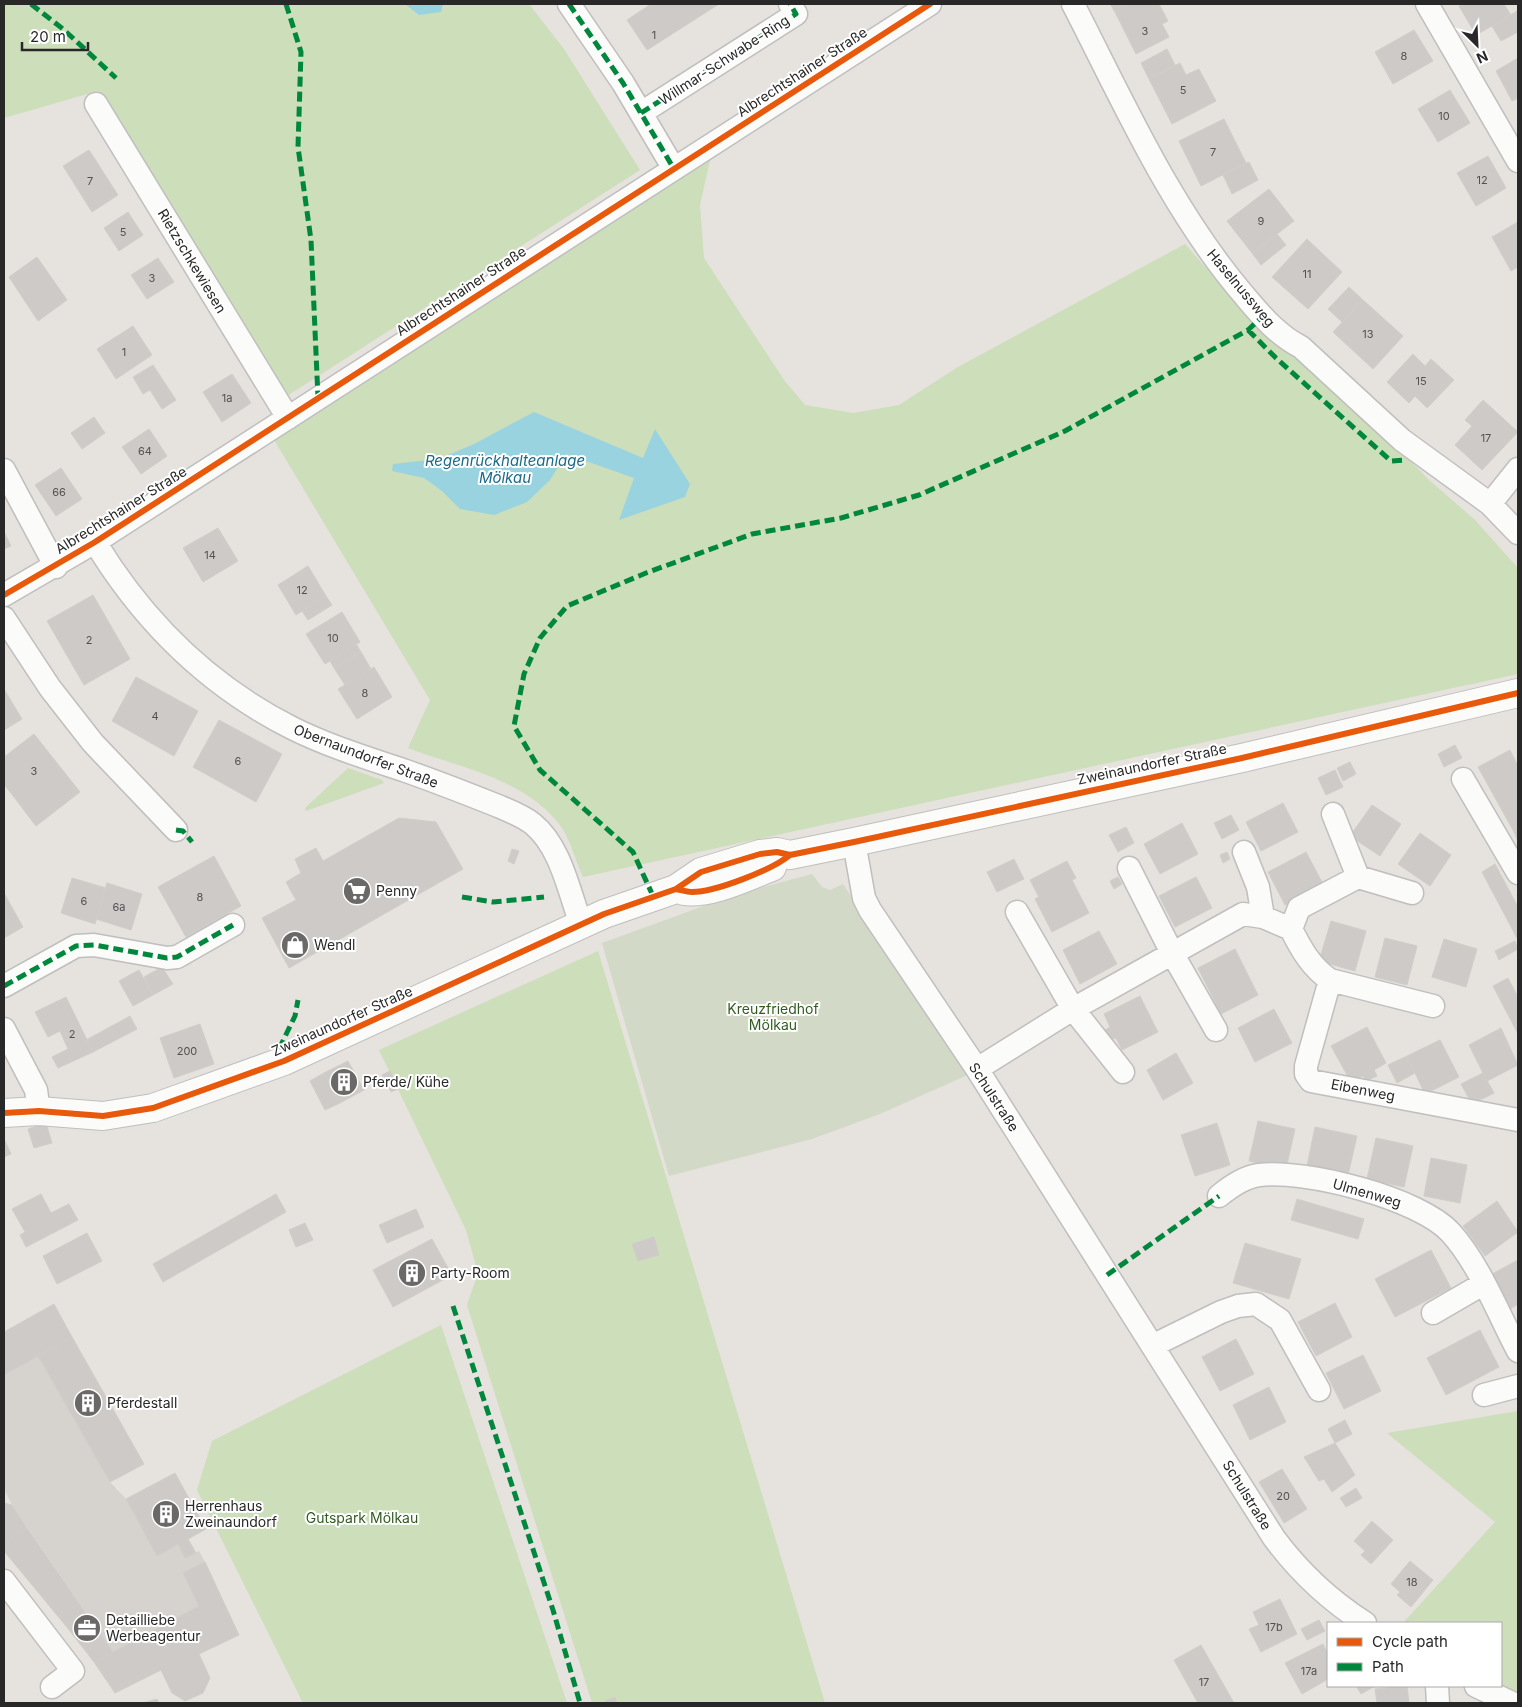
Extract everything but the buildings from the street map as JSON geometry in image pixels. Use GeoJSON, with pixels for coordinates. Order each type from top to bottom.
{"type":"FeatureCollection","features":[{"type":"Feature","properties":{"kind":"street"},"geometry":{"type":"LineString","coordinates":[[569,4],[641,113],[674,169]]}},
{"type":"Feature","properties":{"kind":"street","name":"Willmar-Schwabe-Ring"},"geometry":{"type":"LineString","coordinates":[[641,113],[796,14],[790,4]]}},
{"type":"Feature","properties":{"kind":"street","name":"Albrechtshainer Straße"},"geometry":{"type":"LineString","coordinates":[[4,595],[56,567],[930,4]]}},
{"type":"Feature","properties":{"kind":"street","name":"Haselnussweg"},"geometry":{"type":"LineString","coordinates":[[1073,4],[1183,213],[1230,278],[1262,317],[1287,340],[1301,347],[1402,440],[1490,504],[1518,532]]}},
{"type":"Feature","properties":{"kind":"street"},"geometry":{"type":"LineString","coordinates":[[1427,4],[1518,161]]}},
{"type":"Feature","properties":{"kind":"street","name":"Rietzschkewiesen"},"geometry":{"type":"LineString","coordinates":[[96,104],[288,418]]}},
{"type":"Feature","properties":{"kind":"street"},"geometry":{"type":"LineString","coordinates":[[1490,504],[1518,468]]}},
{"type":"Feature","properties":{"kind":"street"},"geometry":{"type":"LineString","coordinates":[[4,470],[56,567]]}},
{"type":"Feature","properties":{"kind":"street","name":"Obernaundorfer Straße"},"geometry":{"type":"LineString","coordinates":[[95,542],[131,595],[177,647],[234,694],[291,727],[325,743],[498,806],[533,824],[549,842],[554,851],[581,924]]}},
{"type":"Feature","properties":{"kind":"street"},"geometry":{"type":"LineString","coordinates":[[4,618],[50,688],[93,743],[176,830]]}},
{"type":"Feature","properties":{"kind":"street","name":"Zweinaundorfer Straße"},"geometry":{"type":"LineString","coordinates":[[4,1113],[39,1111],[103,1116],[130,1113],[162,1104],[284,1061],[581,924],[676,889],[692,892],[721,885],[778,865],[790,855],[1232,760],[1518,693]]}},
{"type":"Feature","properties":{"kind":"street"},"geometry":{"type":"LineString","coordinates":[[1464,779],[1518,874]]}},
{"type":"Feature","properties":{"kind":"street"},"geometry":{"type":"LineString","coordinates":[[1333,814],[1358,877]]}},
{"type":"Feature","properties":{"kind":"street","name":"Schulstraße"},"geometry":{"type":"LineString","coordinates":[[854,842],[864,898],[870,910],[977,1070],[1154,1345],[1286,1555],[1335,1603],[1364,1622]]}},
{"type":"Feature","properties":{"kind":"street"},"geometry":{"type":"LineString","coordinates":[[1244,852],[1258,887],[1263,917]]}},
{"type":"Feature","properties":{"kind":"street"},"geometry":{"type":"LineString","coordinates":[[1129,868],[1172,953],[1216,1030]]}},
{"type":"Feature","properties":{"kind":"street"},"geometry":{"type":"LineString","coordinates":[[1291,929],[1300,908],[1358,877],[1412,892]]}},
{"type":"Feature","properties":{"kind":"street"},"geometry":{"type":"LineString","coordinates":[[1017,912],[1073,1009],[1124,1072]]}},
{"type":"Feature","properties":{"kind":"street"},"geometry":{"type":"LineString","coordinates":[[977,1070],[1073,1009],[1236,916],[1243,914],[1263,917],[1291,929],[1302,950],[1317,971],[1330,980],[1433,1006]]}},
{"type":"Feature","properties":{"kind":"street"},"geometry":{"type":"LineString","coordinates":[[4,986],[76,946],[94,945],[167,958],[177,957],[233,925]]}},
{"type":"Feature","properties":{"kind":"street","name":"Eibenweg"},"geometry":{"type":"LineString","coordinates":[[1330,980],[1306,1066],[1306,1074],[1311,1080],[1518,1120]]}},
{"type":"Feature","properties":{"kind":"street"},"geometry":{"type":"LineString","coordinates":[[4,1030],[36,1090],[39,1111]]}},
{"type":"Feature","properties":{"kind":"street","name":"Ulmenweg"},"geometry":{"type":"LineString","coordinates":[[1219,1196],[1234,1184],[1258,1175],[1290,1175],[1339,1183],[1378,1194],[1421,1210],[1451,1232],[1468,1256],[1518,1351]]}},
{"type":"Feature","properties":{"kind":"street"},"geometry":{"type":"LineString","coordinates":[[1432,1312],[1483,1284]]}},
{"type":"Feature","properties":{"kind":"street"},"geometry":{"type":"LineString","coordinates":[[1154,1345],[1221,1312],[1238,1306],[1256,1304],[1280,1320],[1319,1390]]}},
{"type":"Feature","properties":{"kind":"street"},"geometry":{"type":"LineString","coordinates":[[1484,1395],[1518,1386]]}},
{"type":"Feature","properties":{"kind":"street"},"geometry":{"type":"LineString","coordinates":[[4,1581],[73,1671],[52,1687]]}},
{"type":"Feature","properties":{"kind":"street"},"geometry":{"type":"LineString","coordinates":[[1437,1687],[1438,1703]]}},
{"type":"Feature","properties":{"kind":"street"},"geometry":{"type":"LineString","coordinates":[[1478,1687],[1512,1703]]}},
{"type":"Feature","properties":{"kind":"green space"},"geometry":{"type":"Polygon","coordinates":[[[4,4],[529,4],[564,49],[640,170],[287,396],[98,91],[4,118],[4,4]]]}},
{"type":"Feature","properties":{"kind":"green space"},"geometry":{"type":"Polygon","coordinates":[[[711,156],[700,205],[704,258],[784,380],[805,405],[853,413],[899,405],[958,367],[1185,244],[1247,314],[1295,353],[1399,449],[1428,479],[1475,520],[1518,568],[1518,674],[583,877],[562,828],[548,811],[531,798],[512,786],[492,777],[408,748],[430,700],[273,438],[711,156]]]}},
{"type":"Feature","properties":{"kind":"green space"},"geometry":{"type":"Polygon","coordinates":[[[348,768],[382,780],[384,783],[306,811],[305,808],[348,768]]]}},
{"type":"Feature","properties":{"kind":"green space","name":"Kreuzfriedhof Mölkau"},"geometry":{"type":"Polygon","coordinates":[[[812,874],[822,887],[830,890],[843,884],[970,1074],[880,1114],[812,1139],[669,1176],[602,943],[734,895],[812,874]]]}},
{"type":"Feature","properties":{"kind":"green space"},"geometry":{"type":"Polygon","coordinates":[[[598,951],[825,1703],[592,1703],[467,1305],[478,1273],[466,1230],[379,1050],[598,951]]]}},
{"type":"Feature","properties":{"kind":"green space","name":"Gutspark Mölkau"},"geometry":{"type":"Polygon","coordinates":[[[441,1325],[567,1703],[303,1703],[197,1490],[212,1441],[441,1325]]]}},
{"type":"Feature","properties":{"kind":"green space"},"geometry":{"type":"Polygon","coordinates":[[[1518,1411],[1518,1695],[1502,1687],[1502,1622],[1404,1622],[1495,1522],[1387,1433],[1518,1411]]]}},
{"type":"Feature","properties":{"kind":"shaded area"},"geometry":{"type":"Polygon","coordinates":[[[38,1356],[110,1482],[126,1499],[157,1555],[178,1544],[185,1558],[199,1551],[205,1562],[184,1574],[199,1606],[113,1652],[12,1505],[4,1488],[4,1375],[38,1356]]]}},
{"type":"Feature","properties":{"kind":"water"},"geometry":{"type":"Polygon","coordinates":[[[405,4],[443,4],[441,12],[419,15],[405,4]]]}},
{"type":"Feature","properties":{"kind":"water","name":"Regenrückhalteanlage Mölkau"},"geometry":{"type":"Polygon","coordinates":[[[534,412],[643,458],[655,429],[690,484],[685,497],[619,520],[634,478],[566,454],[550,480],[527,502],[494,515],[460,509],[442,491],[424,478],[392,471],[393,464],[439,459],[474,444],[534,412]]]}},
{"type":"Feature","properties":{"kind":"marked path"},"geometry":{"type":"LineString","coordinates":[[31,4],[63,29],[116,78]]}},
{"type":"Feature","properties":{"kind":"marked path"},"geometry":{"type":"LineString","coordinates":[[286,4],[301,52],[298,147],[311,240],[318,398]]}},
{"type":"Feature","properties":{"kind":"marked path"},"geometry":{"type":"LineString","coordinates":[[569,4],[623,83],[674,169]]}},
{"type":"Feature","properties":{"kind":"marked path"},"geometry":{"type":"LineString","coordinates":[[641,113],[796,14],[790,4]]}},
{"type":"Feature","properties":{"kind":"marked path"},"geometry":{"type":"LineString","coordinates":[[653,896],[633,852],[540,770],[514,726],[524,674],[540,638],[567,606],[646,573],[752,534],[841,518],[919,495],[1065,431],[1248,330],[1262,317]]}},
{"type":"Feature","properties":{"kind":"marked path"},"geometry":{"type":"LineString","coordinates":[[1248,330],[1276,358],[1391,461],[1406,460]]}},
{"type":"Feature","properties":{"kind":"marked path"},"geometry":{"type":"LineString","coordinates":[[176,830],[183,831],[192,842]]}},
{"type":"Feature","properties":{"kind":"marked path"},"geometry":{"type":"LineString","coordinates":[[462,897],[493,902],[544,897]]}},
{"type":"Feature","properties":{"kind":"marked path"},"geometry":{"type":"LineString","coordinates":[[4,986],[76,946],[94,945],[167,958],[177,957],[233,925]]}},
{"type":"Feature","properties":{"kind":"marked path"},"geometry":{"type":"LineString","coordinates":[[279,1049],[295,1016],[298,1000]]}},
{"type":"Feature","properties":{"kind":"marked path"},"geometry":{"type":"LineString","coordinates":[[1107,1275],[1219,1196]]}},
{"type":"Feature","properties":{"kind":"marked path"},"geometry":{"type":"LineString","coordinates":[[453,1306],[553,1610],[580,1703]]}},
{"type":"Feature","properties":{"kind":"cycle path"},"geometry":{"type":"LineString","coordinates":[[4,595],[95,542],[930,4]]}},
{"type":"Feature","properties":{"kind":"cycle path"},"geometry":{"type":"LineString","coordinates":[[4,1113],[39,1111],[103,1116],[153,1108],[284,1061],[604,914],[676,889],[701,872],[760,854],[777,852],[790,855],[854,842],[1242,758],[1518,693]]}},
{"type":"Feature","properties":{"kind":"cycle path"},"geometry":{"type":"LineString","coordinates":[[676,889],[692,892],[728,884],[770,867],[790,855]]}},
{"type":"Feature","properties":{"kind":"place","name":"Penny"},"geometry":{"type":"Point","coordinates":[357,891]}},
{"type":"Feature","properties":{"kind":"place","name":"Wendl"},"geometry":{"type":"Point","coordinates":[295,945]}},
{"type":"Feature","properties":{"kind":"place","name":"Pferde/ Kühe"},"geometry":{"type":"Point","coordinates":[344,1082]}},
{"type":"Feature","properties":{"kind":"place","name":"Party-Room"},"geometry":{"type":"Point","coordinates":[412,1273]}},
{"type":"Feature","properties":{"kind":"place","name":"Pferdestall"},"geometry":{"type":"Point","coordinates":[88,1403]}},
{"type":"Feature","properties":{"kind":"place","name":"Herrenhaus Zweinaundorf"},"geometry":{"type":"Point","coordinates":[166,1514]}},
{"type":"Feature","properties":{"kind":"place","name":"Detailliebe Werbeagentur"},"geometry":{"type":"Point","coordinates":[87,1628]}}]}
